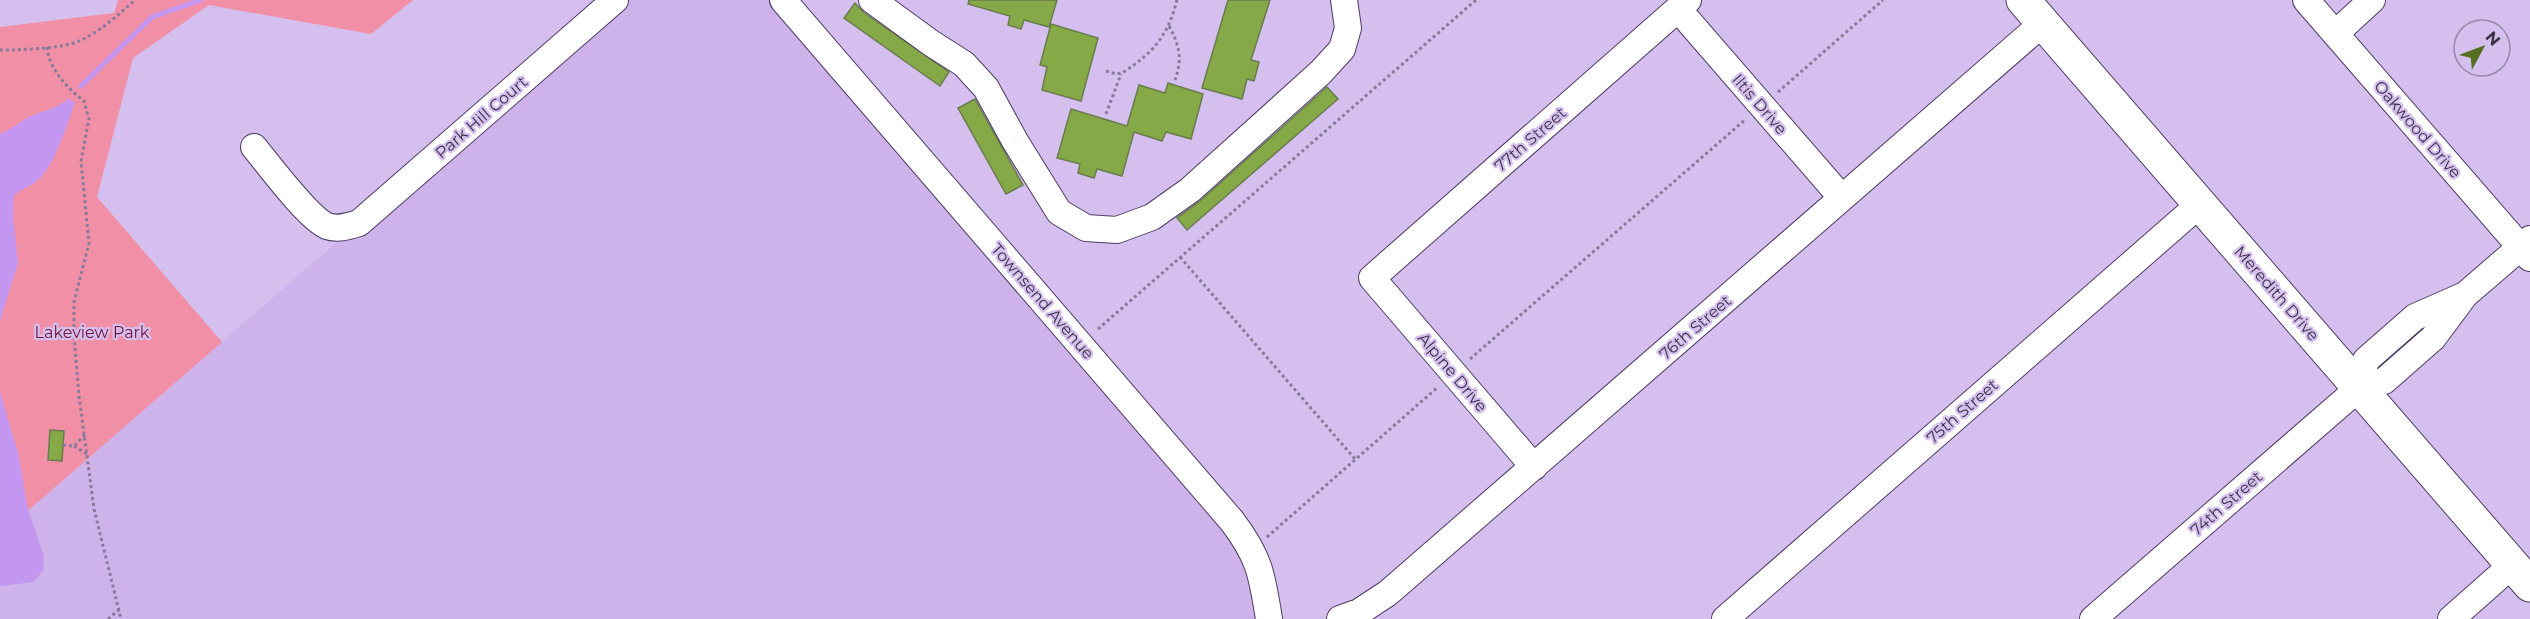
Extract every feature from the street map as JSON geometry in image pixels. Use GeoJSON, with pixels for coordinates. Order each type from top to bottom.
{"type":"FeatureCollection","features":[{"type":"Feature","properties":{"kind":"main road","name":"Meredith Drive"},"geometry":{"type":"LineString","coordinates":[[2033,11],[2521,575]]}},
{"type":"Feature","properties":{"kind":"street","name":"Park Hill Court"},"geometry":{"type":"LineString","coordinates":[[254,147],[313,216],[327,225],[344,228],[359,223],[615,0]]}},
{"type":"Feature","properties":{"kind":"street","name":"Townsend Avenue"},"geometry":{"type":"LineString","coordinates":[[783,0],[1205,487],[1252,549],[1260,568],[1269,619]]}},
{"type":"Feature","properties":{"kind":"street"},"geometry":{"type":"LineString","coordinates":[[872,0],[964,64],[986,88],[1020,150],[1059,212],[1086,228],[1117,230],[1152,217],[1190,190],[1321,72],[1342,49],[1347,28],[1344,0]]}},
{"type":"Feature","properties":{"kind":"street","name":"Oakwood Drive"},"geometry":{"type":"LineString","coordinates":[[2306,0],[2527,248]]}},
{"type":"Feature","properties":{"kind":"street"},"geometry":{"type":"LineString","coordinates":[[2336,33],[2372,0]]}},
{"type":"Feature","properties":{"kind":"street","name":"Iltis Drive"},"geometry":{"type":"LineString","coordinates":[[1683,4],[1764,108],[1842,198]]}},
{"type":"Feature","properties":{"kind":"street","name":"77th Street"},"geometry":{"type":"LineString","coordinates":[[1372,278],[1683,4]]}},
{"type":"Feature","properties":{"kind":"street","name":"76th Street"},"geometry":{"type":"LineString","coordinates":[[1340,619],[1359,612],[1388,593],[1842,198],[2033,11]]}},
{"type":"Feature","properties":{"kind":"street","name":"75th Street"},"geometry":{"type":"LineString","coordinates":[[1725,619],[2200,204]]}},
{"type":"Feature","properties":{"kind":"street"},"geometry":{"type":"LineString","coordinates":[[2359,388],[2384,381],[2433,338],[2465,295],[2527,248]]}},
{"type":"Feature","properties":{"kind":"street","name":"Alpine Drive"},"geometry":{"type":"LineString","coordinates":[[1372,278],[1534,467]]}},
{"type":"Feature","properties":{"kind":"street","name":"74th Street"},"geometry":{"type":"LineString","coordinates":[[2093,619],[2359,388]]}},
{"type":"Feature","properties":{"kind":"street"},"geometry":{"type":"LineString","coordinates":[[2451,619],[2521,575]]}},
{"type":"Feature","properties":{"kind":"path"},"geometry":{"type":"LineString","coordinates":[[0,50],[21,50],[77,42],[112,20],[135,0]]}},
{"type":"Feature","properties":{"kind":"path"},"geometry":{"type":"LineString","coordinates":[[1106,72],[1122,73],[1151,52],[1168,26],[1178,0]]}},
{"type":"Feature","properties":{"kind":"path"},"geometry":{"type":"LineString","coordinates":[[1098,328],[1476,0]]}},
{"type":"Feature","properties":{"kind":"path"},"geometry":{"type":"LineString","coordinates":[[1252,549],[1746,119],[1764,108],[1783,87],[1883,0]]}},
{"type":"Feature","properties":{"kind":"path"},"geometry":{"type":"LineString","coordinates":[[1168,26],[1178,43],[1180,53],[1180,68],[1175,80]]}},
{"type":"Feature","properties":{"kind":"path"},"geometry":{"type":"LineString","coordinates":[[47,47],[48,58],[60,77],[72,92],[84,101],[88,118],[81,161],[89,243],[74,302],[79,396],[94,509],[121,619]]}},
{"type":"Feature","properties":{"kind":"path"},"geometry":{"type":"LineString","coordinates":[[1106,114],[1122,73]]}},
{"type":"Feature","properties":{"kind":"path"},"geometry":{"type":"LineString","coordinates":[[1180,257],[1355,459]]}},
{"type":"Feature","properties":{"kind":"path"},"geometry":{"type":"LineString","coordinates":[[75,446],[85,435]]}},
{"type":"Feature","properties":{"kind":"path"},"geometry":{"type":"LineString","coordinates":[[63,445],[75,446],[87,454]]}},
{"type":"Feature","properties":{"kind":"path"},"geometry":{"type":"LineString","coordinates":[[108,619],[120,609]]}},
{"type":"Feature","properties":{"kind":"shaded area"},"geometry":{"type":"Polygon","coordinates":[[[615,0],[783,0],[1232,521],[1269,619],[0,619],[0,535],[615,0]]]}},
{"type":"Feature","properties":{"kind":"shaded area"},"geometry":{"type":"Polygon","coordinates":[[[68,99],[75,102],[50,164],[36,182],[14,195],[13,215],[18,263],[0,321],[0,134],[29,117],[54,108],[68,99]]]}},
{"type":"Feature","properties":{"kind":"shaded area"},"geometry":{"type":"Polygon","coordinates":[[[0,392],[18,453],[28,510],[44,556],[43,570],[34,582],[0,586],[0,392]]]}},
{"type":"Feature","properties":{"kind":"green space","name":"Lakeview Park"},"geometry":{"type":"Polygon","coordinates":[[[118,0],[413,0],[371,34],[209,5],[133,58],[97,197],[222,342],[0,535],[0,27],[114,13],[118,0]]]}},
{"type":"Feature","properties":{"kind":"building"},"geometry":{"type":"Polygon","coordinates":[[[969,0],[1057,0],[1049,27],[1024,20],[1021,29],[1008,25],[1010,16],[968,4],[969,0]]]}},
{"type":"Feature","properties":{"kind":"building"},"geometry":{"type":"Polygon","coordinates":[[[1228,0],[1270,0],[1251,60],[1259,62],[1254,81],[1247,79],[1242,99],[1202,88],[1228,0]]]}},
{"type":"Feature","properties":{"kind":"building"},"geometry":{"type":"Polygon","coordinates":[[[855,3],[863,12],[949,72],[940,86],[844,18],[855,3]]]}},
{"type":"Feature","properties":{"kind":"building"},"geometry":{"type":"Polygon","coordinates":[[[1051,24],[1098,38],[1081,101],[1042,90],[1047,67],[1040,65],[1051,24]]]}},
{"type":"Feature","properties":{"kind":"building"},"geometry":{"type":"Polygon","coordinates":[[[1168,83],[1203,94],[1191,139],[1166,132],[1162,141],[1134,132],[1122,176],[1097,169],[1094,178],[1078,173],[1080,164],[1057,158],[1071,109],[1127,126],[1139,85],[1165,93],[1168,83]]]}},
{"type":"Feature","properties":{"kind":"building"},"geometry":{"type":"Polygon","coordinates":[[[1327,87],[1338,99],[1187,230],[1177,218],[1200,201],[1327,87]]]}},
{"type":"Feature","properties":{"kind":"building"},"geometry":{"type":"Polygon","coordinates":[[[975,99],[1023,185],[1006,194],[958,108],[975,99]]]}},
{"type":"Feature","properties":{"kind":"building"},"geometry":{"type":"Polygon","coordinates":[[[50,430],[64,431],[62,461],[48,460],[50,430]]]}},
{"type":"Feature","properties":{"kind":"waterway"},"geometry":{"type":"LineString","coordinates":[[81,86],[152,17],[201,0]]}}]}
